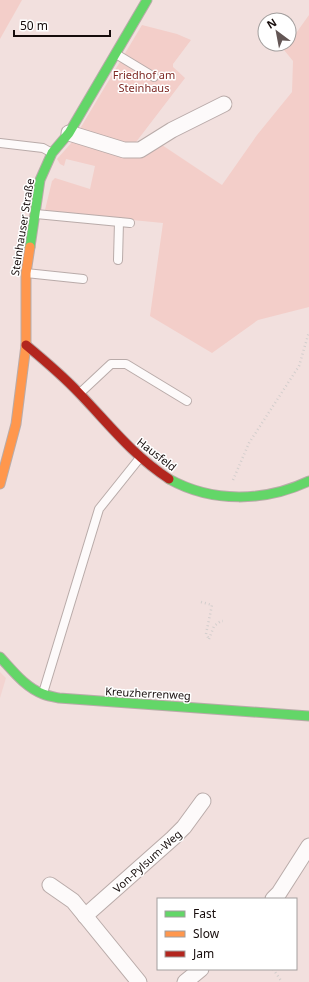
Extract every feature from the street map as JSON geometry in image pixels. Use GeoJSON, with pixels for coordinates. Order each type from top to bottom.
{"type":"FeatureCollection","features":[{"type":"Feature","properties":{"kind":"street","name":"Steinhauser Straße"},"geometry":{"type":"LineString","coordinates":[[0,484],[16,424],[26,345],[26,273],[40,180],[52,153],[69,133],[147,0]]}},
{"type":"Feature","properties":{"kind":"street"},"geometry":{"type":"LineString","coordinates":[[69,133],[124,150],[140,150],[172,130],[224,104]]}},
{"type":"Feature","properties":{"kind":"street","name":"Hausfeld"},"geometry":{"type":"LineString","coordinates":[[26,345],[44,359],[79,394],[122,442],[156,472],[173,482],[194,491],[225,497],[259,497],[278,493],[309,481]]}},
{"type":"Feature","properties":{"kind":"street","name":"Kreuzherrenweg"},"geometry":{"type":"LineString","coordinates":[[0,657],[28,685],[43,694],[59,698],[309,716]]}},
{"type":"Feature","properties":{"kind":"street","name":"Von-Pylsum-Weg"},"geometry":{"type":"LineString","coordinates":[[85,916],[178,833],[203,801]]}},
{"type":"Feature","properties":{"kind":"street"},"geometry":{"type":"LineString","coordinates":[[274,898],[309,846]]}},
{"type":"Feature","properties":{"kind":"street"},"geometry":{"type":"LineString","coordinates":[[50,885],[73,901],[139,982]]}},
{"type":"Feature","properties":{"kind":"street"},"geometry":{"type":"LineString","coordinates":[[185,982],[200,970]]}},
{"type":"Feature","properties":{"kind":"lane"},"geometry":{"type":"LineString","coordinates":[[116,54],[154,77]]}},
{"type":"Feature","properties":{"kind":"lane"},"geometry":{"type":"LineString","coordinates":[[0,143],[43,148],[52,153]]}},
{"type":"Feature","properties":{"kind":"lane"},"geometry":{"type":"LineString","coordinates":[[35,214],[130,223]]}},
{"type":"Feature","properties":{"kind":"lane"},"geometry":{"type":"LineString","coordinates":[[118,260],[119,222]]}},
{"type":"Feature","properties":{"kind":"lane"},"geometry":{"type":"LineString","coordinates":[[26,273],[83,279]]}},
{"type":"Feature","properties":{"kind":"lane"},"geometry":{"type":"LineString","coordinates":[[79,394],[110,364],[126,364],[187,401]]}},
{"type":"Feature","properties":{"kind":"lane"},"geometry":{"type":"LineString","coordinates":[[43,694],[99,509],[140,458]]}},
{"type":"Feature","properties":{"kind":"path"},"geometry":{"type":"LineString","coordinates":[[225,497],[249,443],[299,366],[309,332]]}},
{"type":"Feature","properties":{"kind":"path"},"geometry":{"type":"LineString","coordinates":[[201,602],[212,605],[206,634],[209,639],[214,626],[223,621]]}},
{"type":"Feature","properties":{"kind":"path"},"geometry":{"type":"LineString","coordinates":[[274,970],[282,982]]}},
{"type":"Feature","properties":{"kind":"shaded area"},"geometry":{"type":"Polygon","coordinates":[[[0,672],[6,678],[0,698],[0,672]]]}},
{"type":"Feature","properties":{"kind":"green space"},"geometry":{"type":"Polygon","coordinates":[[[0,0],[22,0],[0,39],[0,0]]]}},
{"type":"Feature","properties":{"kind":"green space"},"geometry":{"type":"Polygon","coordinates":[[[309,15],[309,307],[258,320],[212,353],[150,316],[163,223],[50,212],[45,210],[52,181],[55,178],[90,189],[95,166],[66,159],[64,166],[60,164],[57,159],[73,141],[137,156],[159,143],[222,185],[257,135],[292,92],[293,61],[286,52],[297,52],[297,32],[309,15]]]}},
{"type":"Feature","properties":{"kind":"green space","name":"Friedhof am Steinhaus"},"geometry":{"type":"Polygon","coordinates":[[[142,25],[177,34],[191,40],[173,64],[173,67],[185,78],[133,146],[78,132],[142,25]]]}},
{"type":"Feature","properties":{"kind":"traffic: fast"},"geometry":{"type":"LineString","coordinates":[[30,247],[40,180],[52,153],[69,133],[147,0]]}},
{"type":"Feature","properties":{"kind":"traffic: fast"},"geometry":{"type":"LineString","coordinates":[[169,479],[186,487],[203,492],[221,496],[239,497],[275,493],[309,481]]}},
{"type":"Feature","properties":{"kind":"traffic: fast"},"geometry":{"type":"LineString","coordinates":[[0,657],[31,687],[43,694],[59,698],[309,716]]}},
{"type":"Feature","properties":{"kind":"traffic: slow"},"geometry":{"type":"LineString","coordinates":[[0,484],[16,424],[26,345],[26,273],[30,247]]}},
{"type":"Feature","properties":{"kind":"traffic: jam"},"geometry":{"type":"LineString","coordinates":[[26,345],[72,386],[132,449],[169,479]]}}]}
